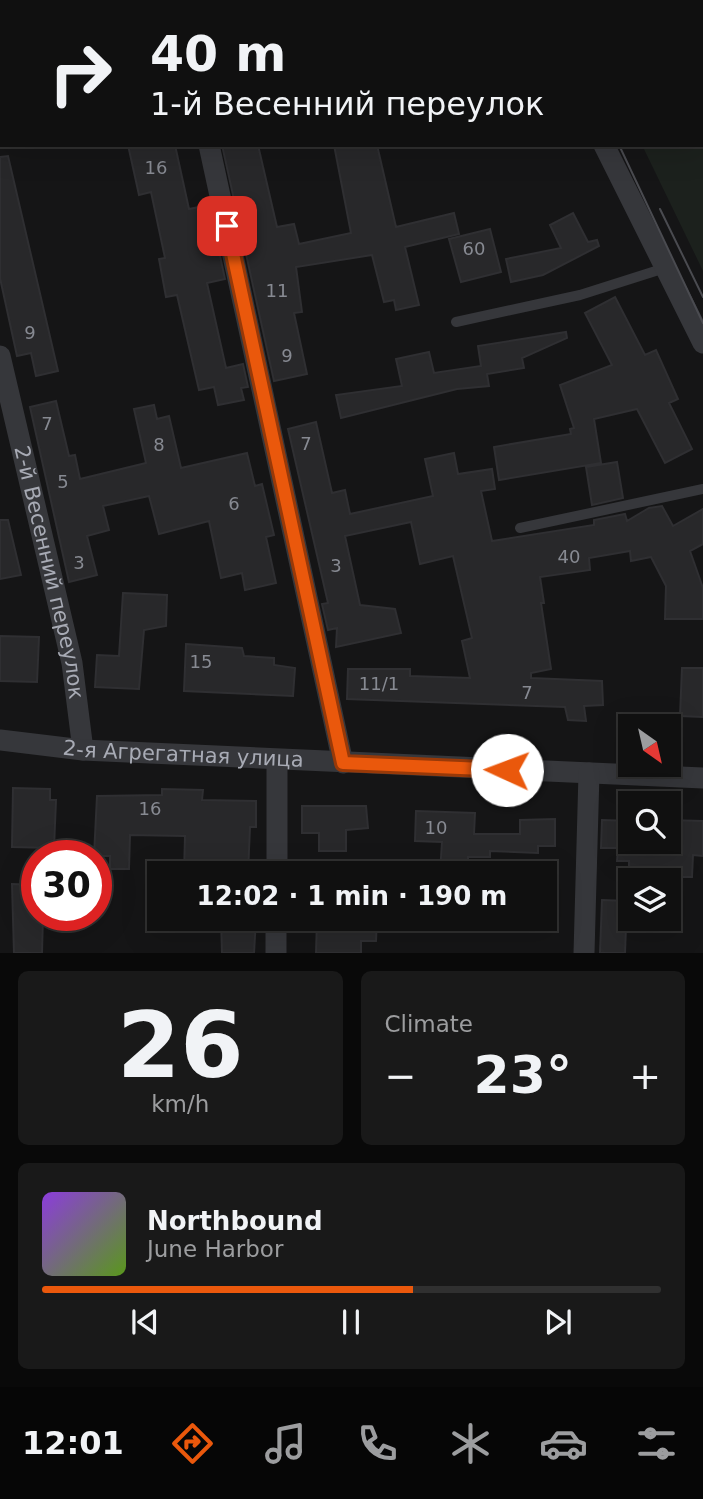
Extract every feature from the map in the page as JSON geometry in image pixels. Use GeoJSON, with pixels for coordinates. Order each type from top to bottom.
{"type":"FeatureCollection","features":[{"type":"Feature","properties":{"kind":"street"},"geometry":{"type":"LineString","coordinates":[[209,147],[343,763]]}},
{"type":"Feature","properties":{"kind":"street"},"geometry":{"type":"LineString","coordinates":[[605,147],[703,343]]}},
{"type":"Feature","properties":{"kind":"street","name":"2-й Весенний переулок"},"geometry":{"type":"LineString","coordinates":[[0,356],[72,663],[83,750]]}},
{"type":"Feature","properties":{"kind":"street","name":"2-я Агрегатная улица"},"geometry":{"type":"LineString","coordinates":[[0,740],[83,750],[277,761],[703,778]]}},
{"type":"Feature","properties":{"kind":"street"},"geometry":{"type":"LineString","coordinates":[[277,761],[277,861]]}},
{"type":"Feature","properties":{"kind":"street"},"geometry":{"type":"LineString","coordinates":[[584,953],[589,773]]}},
{"type":"Feature","properties":{"kind":"street"},"geometry":{"type":"LineString","coordinates":[[276,931],[276,953]]}},
{"type":"Feature","properties":{"kind":"lane"},"geometry":{"type":"LineString","coordinates":[[456,322],[580,295],[665,268]]}},
{"type":"Feature","properties":{"kind":"lane"},"geometry":{"type":"LineString","coordinates":[[520,528],[703,489]]}},
{"type":"Feature","properties":{"kind":"shaded area"},"geometry":{"type":"Polygon","coordinates":[[[643,147],[703,147],[703,271],[643,147]]]}},
{"type":"Feature","properties":{"kind":"building"},"geometry":{"type":"Polygon","coordinates":[[[128,147],[175,147],[189,209],[209,205],[225,279],[207,283],[226,368],[243,364],[248,387],[241,388],[244,400],[218,405],[214,387],[199,390],[177,295],[166,297],[159,259],[165,258],[151,192],[139,195],[128,147]]]}},
{"type":"Feature","properties":{"kind":"building"},"geometry":{"type":"Polygon","coordinates":[[[222,147],[258,147],[277,227],[294,224],[299,244],[351,233],[334,147],[377,147],[396,227],[454,213],[459,234],[405,247],[419,305],[396,310],[394,300],[384,302],[372,255],[296,267],[302,312],[294,313],[307,374],[274,381],[222,147]]]}},
{"type":"Feature","properties":{"kind":"building"},"geometry":{"type":"Polygon","coordinates":[[[8,156],[58,371],[36,376],[31,353],[17,356],[0,278],[0,157],[8,156]]]}},
{"type":"Feature","properties":{"kind":"building"},"geometry":{"type":"Polygon","coordinates":[[[573,213],[588,242],[597,240],[599,246],[543,275],[511,282],[506,259],[561,248],[550,225],[573,213]]]}},
{"type":"Feature","properties":{"kind":"building"},"geometry":{"type":"Polygon","coordinates":[[[490,229],[501,272],[461,282],[449,239],[490,229]]]}},
{"type":"Feature","properties":{"kind":"building"},"geometry":{"type":"Polygon","coordinates":[[[615,297],[645,355],[656,350],[678,399],[669,403],[692,449],[665,463],[637,409],[594,419],[601,463],[499,480],[494,447],[571,434],[570,429],[574,428],[560,385],[612,365],[585,313],[615,297]]]}},
{"type":"Feature","properties":{"kind":"building"},"geometry":{"type":"Polygon","coordinates":[[[566,332],[567,338],[522,358],[524,368],[487,374],[489,386],[457,389],[341,418],[336,395],[402,386],[396,359],[429,352],[434,373],[481,366],[478,346],[566,332]]]}},
{"type":"Feature","properties":{"kind":"building"},"geometry":{"type":"Polygon","coordinates":[[[56,401],[69,456],[75,455],[80,479],[146,463],[134,409],[154,405],[157,419],[169,416],[181,468],[247,453],[255,486],[262,484],[274,535],[266,537],[276,583],[245,590],[242,573],[221,578],[209,521],[159,534],[149,496],[103,506],[109,530],[87,536],[97,575],[69,582],[30,407],[56,401]]]}},
{"type":"Feature","properties":{"kind":"building"},"geometry":{"type":"Polygon","coordinates":[[[316,422],[332,493],[345,490],[350,514],[433,496],[425,459],[454,453],[458,474],[492,469],[495,489],[481,491],[492,541],[594,525],[594,520],[625,514],[627,521],[649,508],[662,506],[673,526],[703,509],[703,544],[690,551],[703,588],[703,619],[665,619],[666,586],[651,557],[631,561],[630,551],[589,558],[590,570],[540,577],[551,669],[531,673],[531,678],[602,681],[603,705],[584,706],[586,721],[568,720],[565,707],[347,699],[348,669],[410,669],[410,676],[470,678],[462,641],[472,638],[453,556],[420,564],[411,522],[345,536],[360,605],[395,609],[401,633],[336,647],[337,628],[328,630],[322,604],[328,603],[288,429],[316,422]]]}},
{"type":"Feature","properties":{"kind":"building"},"geometry":{"type":"Polygon","coordinates":[[[617,462],[623,498],[592,505],[586,467],[617,462]]]}},
{"type":"Feature","properties":{"kind":"building"},"geometry":{"type":"Polygon","coordinates":[[[0,520],[8,520],[21,575],[0,579],[0,520]]]}},
{"type":"Feature","properties":{"kind":"building"},"geometry":{"type":"Polygon","coordinates":[[[123,593],[167,595],[166,626],[144,630],[139,689],[95,687],[97,655],[119,656],[123,593]]]}},
{"type":"Feature","properties":{"kind":"building"},"geometry":{"type":"Polygon","coordinates":[[[0,636],[39,637],[37,682],[0,681],[0,636]]]}},
{"type":"Feature","properties":{"kind":"building"},"geometry":{"type":"Polygon","coordinates":[[[186,644],[242,648],[244,656],[274,658],[274,665],[295,668],[293,696],[184,691],[186,644]]]}},
{"type":"Feature","properties":{"kind":"building"},"geometry":{"type":"Polygon","coordinates":[[[682,668],[703,668],[703,717],[680,714],[682,668]]]}},
{"type":"Feature","properties":{"kind":"building"},"geometry":{"type":"Polygon","coordinates":[[[13,788],[50,789],[50,800],[56,800],[54,840],[21,840],[21,847],[12,847],[13,788]]]}},
{"type":"Feature","properties":{"kind":"building"},"geometry":{"type":"Polygon","coordinates":[[[162,789],[203,790],[202,800],[256,801],[256,827],[250,827],[249,861],[184,861],[185,836],[130,835],[129,869],[112,869],[112,840],[95,840],[97,796],[162,795],[162,789]]]}},
{"type":"Feature","properties":{"kind":"building"},"geometry":{"type":"Polygon","coordinates":[[[302,806],[366,806],[368,828],[346,830],[346,851],[319,851],[319,833],[302,833],[302,806]]]}},
{"type":"Feature","properties":{"kind":"building"},"geometry":{"type":"Polygon","coordinates":[[[416,811],[475,813],[474,834],[520,834],[520,820],[555,819],[555,846],[538,846],[538,853],[490,851],[490,857],[468,857],[468,861],[441,861],[442,842],[415,841],[416,811]]]}},
{"type":"Feature","properties":{"kind":"building"},"geometry":{"type":"Polygon","coordinates":[[[602,820],[618,821],[618,848],[601,848],[602,820]]]}},
{"type":"Feature","properties":{"kind":"building"},"geometry":{"type":"Polygon","coordinates":[[[681,820],[703,821],[703,856],[693,855],[692,877],[681,877],[681,868],[629,868],[629,861],[617,861],[618,848],[618,854],[681,854],[681,820]]]}},
{"type":"Feature","properties":{"kind":"building"},"geometry":{"type":"Polygon","coordinates":[[[12,884],[21,884],[21,931],[43,931],[42,953],[14,953],[12,884]]]}},
{"type":"Feature","properties":{"kind":"building"},"geometry":{"type":"Polygon","coordinates":[[[602,900],[618,901],[618,931],[626,931],[625,953],[600,953],[602,900]]]}},
{"type":"Feature","properties":{"kind":"building"},"geometry":{"type":"Polygon","coordinates":[[[221,931],[255,931],[254,953],[222,953],[221,931]]]}},
{"type":"Feature","properties":{"kind":"building"},"geometry":{"type":"Polygon","coordinates":[[[317,931],[376,931],[376,941],[361,941],[361,953],[316,953],[317,931]]]}},
{"type":"Feature","properties":{"kind":"tram line"},"geometry":{"type":"LineString","coordinates":[[620,147],[703,323]]}},
{"type":"Feature","properties":{"kind":"tram line"},"geometry":{"type":"LineString","coordinates":[[660,209],[703,297]]}},
{"type":"Feature","properties":{"kind":"route"},"geometry":{"type":"LineString","coordinates":[[227,226],[343,763],[507,770]]}}]}
